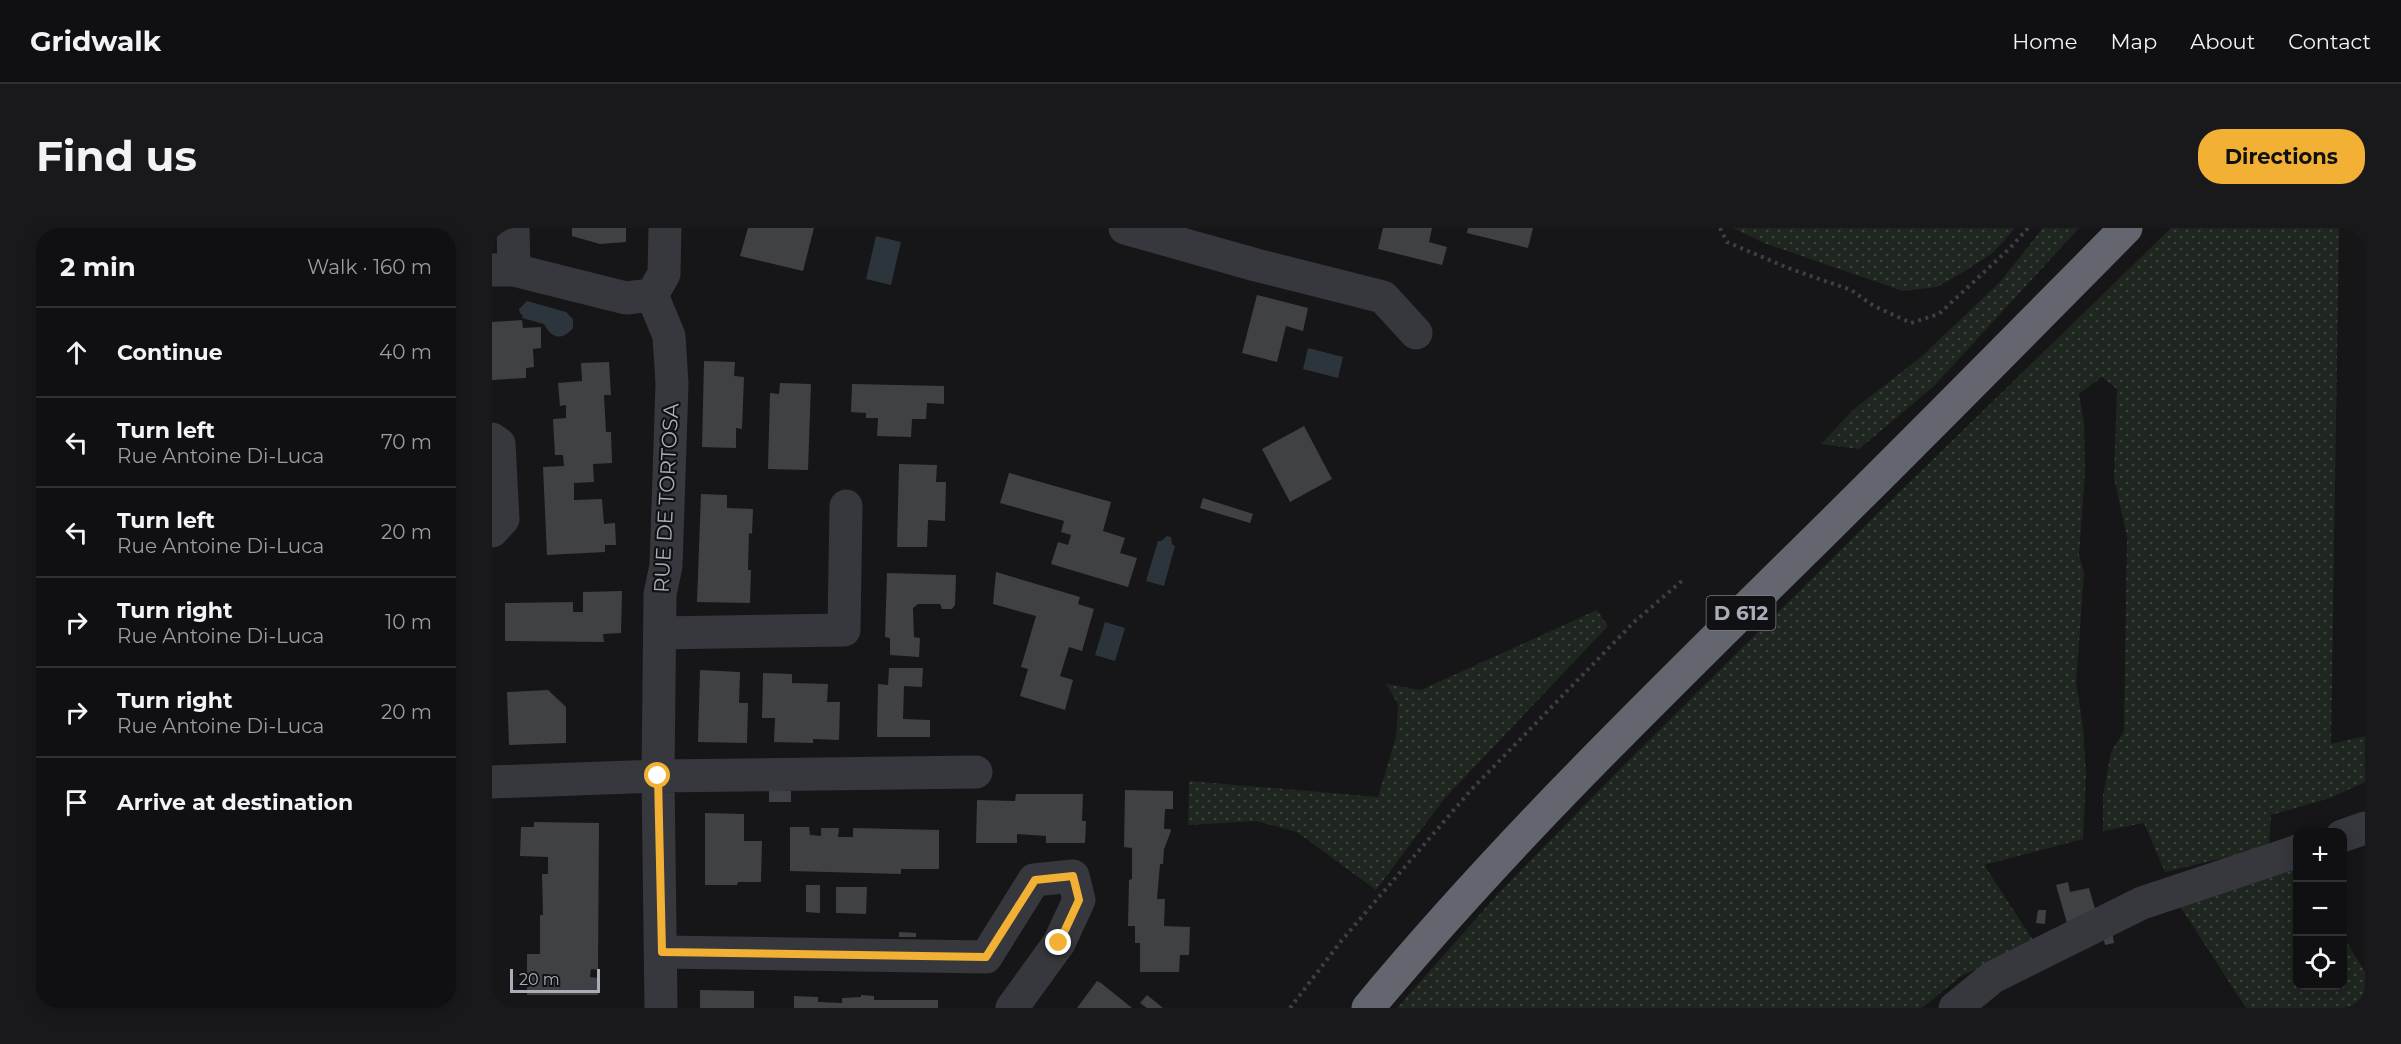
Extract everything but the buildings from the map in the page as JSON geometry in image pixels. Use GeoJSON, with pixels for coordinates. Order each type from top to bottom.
{"type":"FeatureCollection","features":[{"type":"Feature","properties":{"kind":"highway","name":"D 612"},"geometry":{"type":"LineString","coordinates":[[1368,1008],[1516,839],[1911,446],[2126,228]]}},
{"type":"Feature","properties":{"kind":"street"},"geometry":{"type":"LineString","coordinates":[[513,228],[503,270],[626,298],[652,295],[664,274],[665,228]]}},
{"type":"Feature","properties":{"kind":"street"},"geometry":{"type":"LineString","coordinates":[[1125,228],[1256,265],[1383,297],[1416,333]]}},
{"type":"Feature","properties":{"kind":"street","name":"RUE DE TORTOSA"},"geometry":{"type":"LineString","coordinates":[[652,295],[669,336],[672,384],[666,566],[660,594],[658,776],[661,1008]]}},
{"type":"Feature","properties":{"kind":"street"},"geometry":{"type":"LineString","coordinates":[[492,439],[499,444],[503,519],[492,531]]}},
{"type":"Feature","properties":{"kind":"street"},"geometry":{"type":"LineString","coordinates":[[660,633],[844,630],[846,506]]}},
{"type":"Feature","properties":{"kind":"street"},"geometry":{"type":"LineString","coordinates":[[492,782],[658,776],[976,772]]}},
{"type":"Feature","properties":{"kind":"street"},"geometry":{"type":"LineString","coordinates":[[2347,835],[2365,828]]}},
{"type":"Feature","properties":{"kind":"street"},"geometry":{"type":"LineString","coordinates":[[1956,1008],[1993,977],[2142,903],[2293,853]]}},
{"type":"Feature","properties":{"kind":"street"},"geometry":{"type":"LineString","coordinates":[[662,952],[986,957],[1035,880],[1073,876],[1079,900],[1074,911],[1059,943],[1012,1008]]}},
{"type":"Feature","properties":{"kind":"path"},"geometry":{"type":"LineString","coordinates":[[1720,228],[1727,242],[1788,268],[1851,290],[1874,306],[1911,323],[1940,314],[2028,228]]}},
{"type":"Feature","properties":{"kind":"path"},"geometry":{"type":"LineString","coordinates":[[1290,1008],[1342,940],[1471,790],[1633,623],[1684,579]]}},
{"type":"Feature","properties":{"kind":"shaded area"},"geometry":{"type":"Polygon","coordinates":[[[1733,228],[2015,228],[1994,252],[1937,287],[1903,291],[1764,243],[1733,228]]]}},
{"type":"Feature","properties":{"kind":"shaded area"},"geometry":{"type":"Polygon","coordinates":[[[2043,228],[2079,228],[1933,387],[1859,449],[1821,444],[1853,410],[1921,357],[2000,282],[2043,228]]]}},
{"type":"Feature","properties":{"kind":"shaded area"},"geometry":{"type":"Polygon","coordinates":[[[2171,228],[2339,228],[2331,744],[2365,736],[2365,782],[2330,798],[2271,815],[2269,847],[2165,872],[2144,823],[2103,831],[2103,795],[2111,752],[2124,731],[2127,536],[2114,478],[2117,389],[2102,377],[2079,394],[2084,424],[2085,473],[2079,555],[2084,573],[2076,683],[2083,727],[2086,774],[2083,839],[1984,865],[2035,943],[1961,976],[1922,1008],[1397,1008],[1497,895],[1616,773],[1879,512],[2171,228]]]}},
{"type":"Feature","properties":{"kind":"shaded area"},"geometry":{"type":"Polygon","coordinates":[[[876,236],[901,242],[891,285],[866,279],[876,236]]]}},
{"type":"Feature","properties":{"kind":"shaded area"},"geometry":{"type":"Polygon","coordinates":[[[527,301],[566,312],[573,319],[573,328],[565,335],[557,337],[550,333],[544,324],[522,318],[519,309],[527,301]]]}},
{"type":"Feature","properties":{"kind":"shaded area"},"geometry":{"type":"Polygon","coordinates":[[[1308,348],[1343,357],[1338,378],[1303,369],[1308,348]]]}},
{"type":"Feature","properties":{"kind":"shaded area"},"geometry":{"type":"Polygon","coordinates":[[[1167,536],[1171,537],[1172,544],[1175,546],[1164,586],[1146,581],[1158,541],[1167,536]]]}},
{"type":"Feature","properties":{"kind":"shaded area"},"geometry":{"type":"Polygon","coordinates":[[[1597,610],[1608,626],[1444,799],[1376,890],[1297,832],[1256,821],[1188,825],[1189,781],[1378,797],[1396,737],[1398,704],[1386,684],[1421,690],[1597,610]]]}},
{"type":"Feature","properties":{"kind":"shaded area"},"geometry":{"type":"Polygon","coordinates":[[[1105,622],[1125,628],[1115,661],[1095,655],[1105,622]]]}},
{"type":"Feature","properties":{"kind":"shaded area"},"geometry":{"type":"Polygon","coordinates":[[[2293,867],[2293,990],[2347,990],[2347,943],[2365,972],[2365,1008],[2246,1008],[2178,903],[2293,867]]]}},
{"type":"Feature","properties":{"kind":"route"},"geometry":{"type":"LineString","coordinates":[[658,776],[662,952],[986,957],[1035,880],[1073,876],[1079,900],[1059,943]]}}]}
